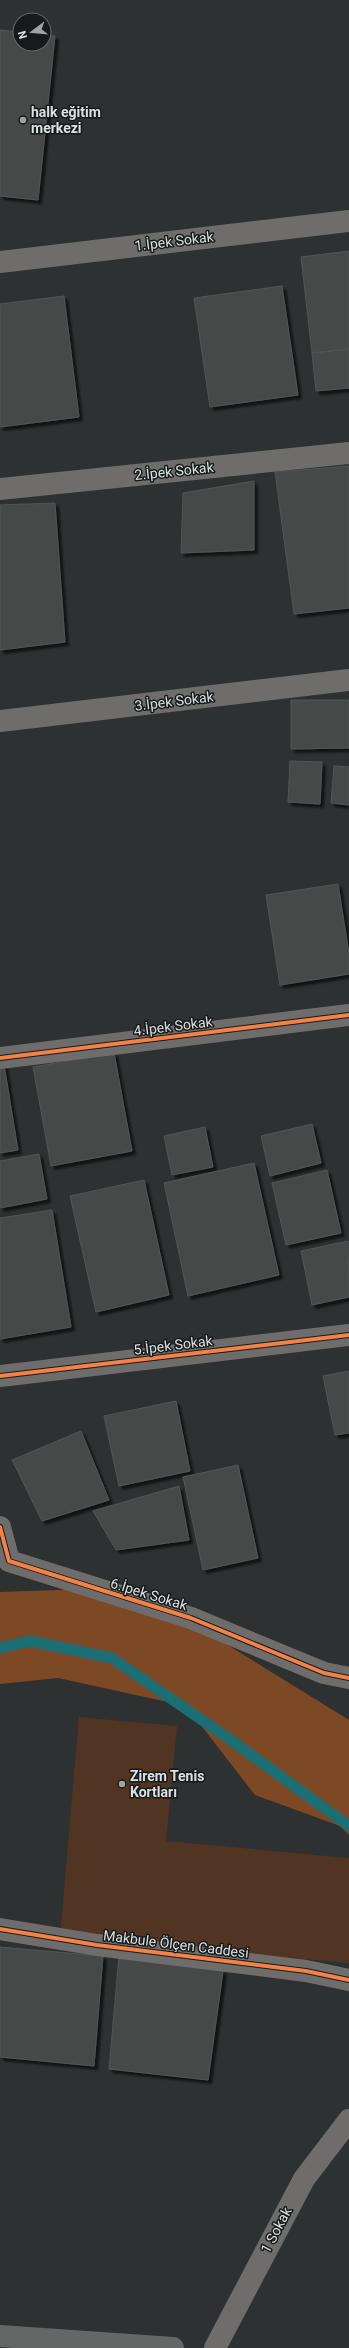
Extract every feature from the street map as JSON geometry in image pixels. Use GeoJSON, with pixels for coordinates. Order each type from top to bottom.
{"type":"FeatureCollection","features":[{"type":"Feature","properties":{"kind":"street","name":"1.İpek Sokak"},"geometry":{"type":"LineString","coordinates":[[0,262],[349,221]]}},
{"type":"Feature","properties":{"kind":"street","name":"2.İpek Sokak"},"geometry":{"type":"LineString","coordinates":[[0,489],[349,453]]}},
{"type":"Feature","properties":{"kind":"street","name":"3.İpek Sokak"},"geometry":{"type":"LineString","coordinates":[[0,722],[349,680]]}},
{"type":"Feature","properties":{"kind":"street","name":"4.İpek Sokak"},"geometry":{"type":"LineString","coordinates":[[0,1058],[349,1015]]}},
{"type":"Feature","properties":{"kind":"street","name":"5.İpek Sokak"},"geometry":{"type":"LineString","coordinates":[[0,1376],[349,1335]]}},
{"type":"Feature","properties":{"kind":"street","name":"6.İpek Sokak"},"geometry":{"type":"LineString","coordinates":[[0,1527],[9,1561],[191,1618],[324,1673],[349,1678]]}},
{"type":"Feature","properties":{"kind":"street","name":"Makbule Ölçen Caddesi"},"geometry":{"type":"LineString","coordinates":[[0,1930],[97,1945],[306,1971],[349,1980]]}},
{"type":"Feature","properties":{"kind":"street","name":"1 Sokak"},"geometry":{"type":"LineString","coordinates":[[215,2348],[304,2178],[349,2120]]}},
{"type":"Feature","properties":{"kind":"street"},"geometry":{"type":"LineString","coordinates":[[0,2336],[173,2348]]}},
{"type":"Feature","properties":{"kind":"shaded area"},"geometry":{"type":"Polygon","coordinates":[[[86,1589],[176,1613],[349,1720],[349,1835],[340,1826],[255,1795],[186,1706],[58,1678],[0,1684],[0,1592],[86,1589]]]}},
{"type":"Feature","properties":{"kind":"shaded area","name":"Zirem Tenis Kortları"},"geometry":{"type":"Polygon","coordinates":[[[79,1717],[177,1726],[166,1841],[349,1858],[349,1963],[60,1937],[79,1717]]]}},
{"type":"Feature","properties":{"kind":"building","name":"halk eğitim merkezi"},"geometry":{"type":"Polygon","coordinates":[[[0,30],[12,31],[12,52],[52,52],[52,35],[55,36],[38,200],[0,196],[0,30]]]}},
{"type":"Feature","properties":{"kind":"building"},"geometry":{"type":"Polygon","coordinates":[[[349,251],[349,349],[312,353],[301,257],[349,251]]]}},
{"type":"Feature","properties":{"kind":"building"},"geometry":{"type":"Polygon","coordinates":[[[282,286],[298,395],[210,407],[194,298],[282,286]]]}},
{"type":"Feature","properties":{"kind":"building"},"geometry":{"type":"Polygon","coordinates":[[[64,296],[79,417],[0,427],[0,304],[64,296]]]}},
{"type":"Feature","properties":{"kind":"building"},"geometry":{"type":"Polygon","coordinates":[[[349,349],[349,388],[316,391],[312,353],[349,349]]]}},
{"type":"Feature","properties":{"kind":"building"},"geometry":{"type":"Polygon","coordinates":[[[349,466],[349,608],[294,614],[275,472],[349,466]]]}},
{"type":"Feature","properties":{"kind":"building"},"geometry":{"type":"Polygon","coordinates":[[[254,481],[254,550],[181,553],[183,493],[254,481]]]}},
{"type":"Feature","properties":{"kind":"building"},"geometry":{"type":"Polygon","coordinates":[[[55,503],[65,642],[0,650],[0,505],[55,503]]]}},
{"type":"Feature","properties":{"kind":"building"},"geometry":{"type":"Polygon","coordinates":[[[291,700],[349,700],[349,748],[291,749],[291,700]]]}},
{"type":"Feature","properties":{"kind":"building"},"geometry":{"type":"Polygon","coordinates":[[[290,761],[322,762],[320,804],[288,802],[290,761]]]}},
{"type":"Feature","properties":{"kind":"building"},"geometry":{"type":"Polygon","coordinates":[[[334,766],[349,767],[349,805],[331,803],[334,766]]]}},
{"type":"Feature","properties":{"kind":"building"},"geometry":{"type":"Polygon","coordinates":[[[338,884],[349,954],[349,974],[280,985],[266,895],[338,884]]]}},
{"type":"Feature","properties":{"kind":"building"},"geometry":{"type":"Polygon","coordinates":[[[114,1053],[132,1151],[51,1166],[33,1067],[114,1053]]]}},
{"type":"Feature","properties":{"kind":"building"},"geometry":{"type":"Polygon","coordinates":[[[0,1065],[4,1065],[18,1150],[0,1153],[0,1065]]]}},
{"type":"Feature","properties":{"kind":"building"},"geometry":{"type":"Polygon","coordinates":[[[312,1124],[321,1163],[270,1176],[261,1136],[312,1124]]]}},
{"type":"Feature","properties":{"kind":"building"},"geometry":{"type":"Polygon","coordinates":[[[205,1127],[213,1167],[172,1175],[164,1136],[205,1127]]]}},
{"type":"Feature","properties":{"kind":"building"},"geometry":{"type":"Polygon","coordinates":[[[39,1154],[47,1199],[0,1208],[0,1161],[39,1154]]]}},
{"type":"Feature","properties":{"kind":"building"},"geometry":{"type":"Polygon","coordinates":[[[254,1163],[279,1275],[188,1296],[164,1183],[254,1163]]]}},
{"type":"Feature","properties":{"kind":"building"},"geometry":{"type":"Polygon","coordinates":[[[327,1170],[341,1233],[286,1245],[272,1183],[327,1170]]]}},
{"type":"Feature","properties":{"kind":"building"},"geometry":{"type":"Polygon","coordinates":[[[144,1180],[169,1295],[96,1312],[70,1196],[144,1180]]]}},
{"type":"Feature","properties":{"kind":"building"},"geometry":{"type":"Polygon","coordinates":[[[52,1210],[71,1327],[0,1339],[0,1218],[52,1210]]]}},
{"type":"Feature","properties":{"kind":"building"},"geometry":{"type":"Polygon","coordinates":[[[348,1241],[349,1297],[312,1305],[301,1251],[348,1241]]]}},
{"type":"Feature","properties":{"kind":"building"},"geometry":{"type":"Polygon","coordinates":[[[349,1371],[349,1433],[335,1435],[323,1376],[349,1371]]]}},
{"type":"Feature","properties":{"kind":"building"},"geometry":{"type":"Polygon","coordinates":[[[176,1401],[190,1471],[119,1486],[104,1416],[176,1401]]]}},
{"type":"Feature","properties":{"kind":"building"},"geometry":{"type":"Polygon","coordinates":[[[81,1431],[109,1500],[42,1521],[12,1460],[81,1431]]]}},
{"type":"Feature","properties":{"kind":"building"},"geometry":{"type":"Polygon","coordinates":[[[238,1465],[258,1558],[203,1570],[183,1477],[238,1465]]]}},
{"type":"Feature","properties":{"kind":"building"},"geometry":{"type":"Polygon","coordinates":[[[179,1486],[189,1540],[116,1550],[93,1511],[179,1486]]]}},
{"type":"Feature","properties":{"kind":"building"},"geometry":{"type":"Polygon","coordinates":[[[0,1947],[103,1956],[94,2066],[0,2057],[0,1947]]]}},
{"type":"Feature","properties":{"kind":"building"},"geometry":{"type":"Polygon","coordinates":[[[119,1956],[223,1971],[208,2080],[109,2069],[119,1956]]]}},
{"type":"Feature","properties":{"kind":"waterway"},"geometry":{"type":"LineString","coordinates":[[0,1648],[30,1641],[112,1658],[231,1740],[349,1826]]}},
{"type":"Feature","properties":{"kind":"cycle path"},"geometry":{"type":"LineString","coordinates":[[0,1058],[349,1015]]}},
{"type":"Feature","properties":{"kind":"cycle path"},"geometry":{"type":"LineString","coordinates":[[0,1376],[349,1335]]}},
{"type":"Feature","properties":{"kind":"cycle path"},"geometry":{"type":"LineString","coordinates":[[0,1527],[9,1561],[191,1618],[324,1673],[349,1678]]}},
{"type":"Feature","properties":{"kind":"cycle path"},"geometry":{"type":"LineString","coordinates":[[0,1929],[97,1945],[306,1971],[349,1980]]}},
{"type":"Feature","properties":{"kind":"place","name":"halk eğitim merkezi"},"geometry":{"type":"Point","coordinates":[23,120]}},
{"type":"Feature","properties":{"kind":"place","name":"Zirem Tenis Kortları"},"geometry":{"type":"Point","coordinates":[122,1784]}}]}
